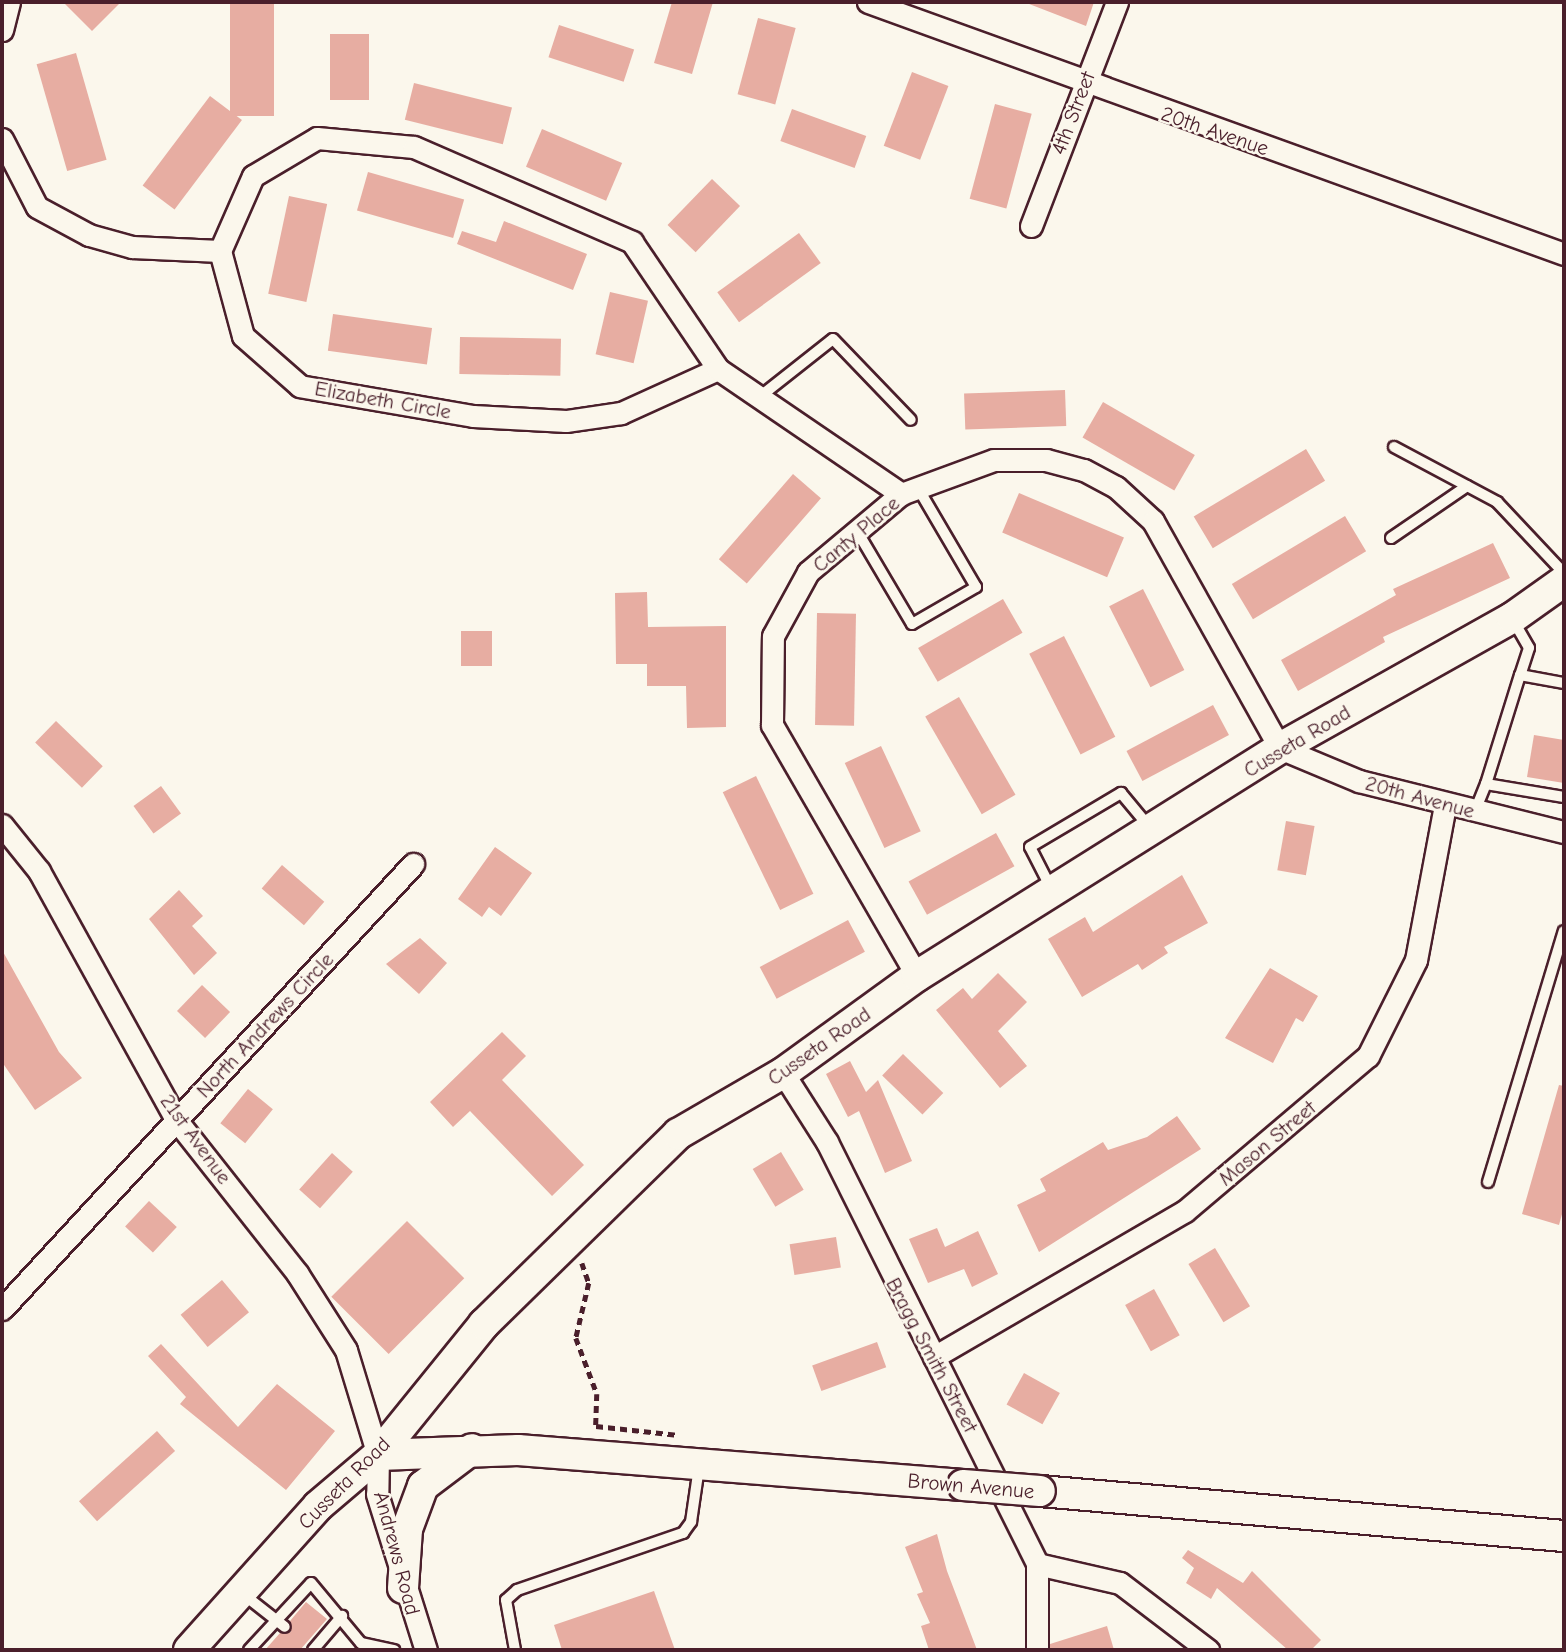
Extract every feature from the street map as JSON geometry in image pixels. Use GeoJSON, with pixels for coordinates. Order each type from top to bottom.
{"type":"FeatureCollection","features":[{"type":"Feature","properties":{"kind":"street"},"geometry":{"type":"LineString","coordinates":[[2,30],[9,2]]}},
{"type":"Feature","properties":{"kind":"street","name":"20th Avenue"},"geometry":{"type":"LineString","coordinates":[[868,2],[1083,85],[1564,254]]}},
{"type":"Feature","properties":{"kind":"street","name":"4th Street"},"geometry":{"type":"LineString","coordinates":[[1031,226],[1116,2]]}},
{"type":"Feature","properties":{"kind":"street"},"geometry":{"type":"LineString","coordinates":[[2,139],[37,208],[89,235],[132,247],[220,251],[253,176],[317,138],[414,147],[632,242],[718,369],[909,491]]}},
{"type":"Feature","properties":{"kind":"street","name":"Elizabeth Circle"},"geometry":{"type":"LineString","coordinates":[[220,251],[243,336],[300,386],[473,416],[566,421],[621,413],[718,369]]}},
{"type":"Feature","properties":{"kind":"street","name":"Canty Place"},"geometry":{"type":"LineString","coordinates":[[917,976],[772,725],[773,636],[808,572],[909,491],[994,460],[1033,460],[1084,470],[1116,487],[1153,520],[1280,748]]}},
{"type":"Feature","properties":{"kind":"street","name":"Cusseta Road"},"geometry":{"type":"LineString","coordinates":[[189,1650],[318,1506],[378,1455],[484,1324],[678,1134],[783,1073],[917,976],[1153,831],[1280,748],[1512,618],[1564,581]]}},
{"type":"Feature","properties":{"kind":"street","name":"20th Avenue"},"geometry":{"type":"LineString","coordinates":[[1280,748],[1359,781],[1564,832]]}},
{"type":"Feature","properties":{"kind":"street","name":"Mason Street"},"geometry":{"type":"LineString","coordinates":[[934,1357],[1185,1211],[1368,1056],[1416,960],[1445,804]]}},
{"type":"Feature","properties":{"kind":"street","name":"21st Avenue"},"geometry":{"type":"LineString","coordinates":[[2,825],[39,871],[177,1121],[296,1273],[346,1350],[378,1455]]}},
{"type":"Feature","properties":{"kind":"street","name":"North Andrews Circle"},"geometry":{"type":"LineString","coordinates":[[2,1309],[414,864]]}},
{"type":"Feature","properties":{"kind":"street","name":"Bragg Smith Street"},"geometry":{"type":"LineString","coordinates":[[783,1073],[827,1142],[1037,1564],[1037,1650]]}},
{"type":"Feature","properties":{"kind":"street"},"geometry":{"type":"LineString","coordinates":[[403,1588],[407,1529],[423,1486],[472,1449]]}},
{"type":"Feature","properties":{"kind":"street","name":"Brown Avenue"},"geometry":{"type":"LineString","coordinates":[[378,1455],[472,1449],[694,1451],[963,1485],[1564,1536]]}},
{"type":"Feature","properties":{"kind":"street","name":"Andrews Road"},"geometry":{"type":"LineString","coordinates":[[378,1455],[377,1494],[403,1588],[425,1650]]}},
{"type":"Feature","properties":{"kind":"street"},"geometry":{"type":"LineString","coordinates":[[1037,1564],[1120,1583],[1208,1650]]}},
{"type":"Feature","properties":{"kind":"lane"},"geometry":{"type":"LineString","coordinates":[[762,395],[833,339],[911,420]]}},
{"type":"Feature","properties":{"kind":"lane"},"geometry":{"type":"LineString","coordinates":[[1394,447],[1467,486],[1522,523],[1564,573]]}},
{"type":"Feature","properties":{"kind":"lane"},"geometry":{"type":"LineString","coordinates":[[1391,538],[1467,486]]}},
{"type":"Feature","properties":{"kind":"lane"},"geometry":{"type":"LineString","coordinates":[[857,531],[912,625],[976,587],[909,491]]}},
{"type":"Feature","properties":{"kind":"lane"},"geometry":{"type":"LineString","coordinates":[[1475,811],[1529,648],[1512,618]]}},
{"type":"Feature","properties":{"kind":"lane"},"geometry":{"type":"LineString","coordinates":[[1520,675],[1564,683]]}},
{"type":"Feature","properties":{"kind":"lane"},"geometry":{"type":"LineString","coordinates":[[1486,784],[1564,797]]}},
{"type":"Feature","properties":{"kind":"lane"},"geometry":{"type":"LineString","coordinates":[[1054,893],[1030,847],[1121,793],[1153,831]]}},
{"type":"Feature","properties":{"kind":"lane"},"geometry":{"type":"LineString","coordinates":[[1488,1182],[1564,931]]}},
{"type":"Feature","properties":{"kind":"lane"},"geometry":{"type":"LineString","coordinates":[[515,1650],[506,1600],[517,1590],[683,1533],[691,1522],[694,1451]]}},
{"type":"Feature","properties":{"kind":"lane"},"geometry":{"type":"LineString","coordinates":[[249,1650],[281,1623],[311,1583],[342,1616],[361,1643],[394,1650]]}},
{"type":"Feature","properties":{"kind":"lane"},"geometry":{"type":"LineString","coordinates":[[241,1592],[281,1623]]}},
{"type":"Feature","properties":{"kind":"lane"},"geometry":{"type":"LineString","coordinates":[[311,1648],[342,1616]]}},
{"type":"Feature","properties":{"kind":"path"},"geometry":{"type":"LineString","coordinates":[[579,1255],[589,1283],[576,1338],[595,1387],[596,1426],[694,1451]]}},
{"type":"Feature","properties":{"kind":"building"},"geometry":{"type":"Polygon","coordinates":[[[63,2],[121,2],[92,31],[63,2]]]}},
{"type":"Feature","properties":{"kind":"building"},"geometry":{"type":"Polygon","coordinates":[[[230,2],[274,2],[274,116],[230,116],[230,2]]]}},
{"type":"Feature","properties":{"kind":"building"},"geometry":{"type":"Polygon","coordinates":[[[672,2],[713,2],[692,74],[654,63],[672,2]]]}},
{"type":"Feature","properties":{"kind":"building"},"geometry":{"type":"Polygon","coordinates":[[[1024,2],[1094,2],[1086,26],[1024,2]]]}},
{"type":"Feature","properties":{"kind":"building"},"geometry":{"type":"Polygon","coordinates":[[[758,18],[796,28],[775,104],[738,94],[758,18]]]}},
{"type":"Feature","properties":{"kind":"building"},"geometry":{"type":"Polygon","coordinates":[[[559,25],[634,49],[624,82],[548,57],[559,25]]]}},
{"type":"Feature","properties":{"kind":"building"},"geometry":{"type":"Polygon","coordinates":[[[330,34],[369,34],[369,100],[330,100],[330,34]]]}},
{"type":"Feature","properties":{"kind":"building"},"geometry":{"type":"Polygon","coordinates":[[[76,53],[107,160],[67,171],[37,64],[76,53]]]}},
{"type":"Feature","properties":{"kind":"building"},"geometry":{"type":"Polygon","coordinates":[[[912,72],[948,86],[920,160],[884,146],[912,72]]]}},
{"type":"Feature","properties":{"kind":"building"},"geometry":{"type":"Polygon","coordinates":[[[414,83],[512,107],[503,144],[405,120],[414,83]]]}},
{"type":"Feature","properties":{"kind":"building"},"geometry":{"type":"Polygon","coordinates":[[[210,96],[242,120],[175,210],[143,185],[210,96]]]}},
{"type":"Feature","properties":{"kind":"building"},"geometry":{"type":"Polygon","coordinates":[[[995,104],[1032,114],[1006,208],[970,199],[995,104]]]}},
{"type":"Feature","properties":{"kind":"building"},"geometry":{"type":"Polygon","coordinates":[[[792,109],[866,136],[855,168],[780,141],[792,109]]]}},
{"type":"Feature","properties":{"kind":"building"},"geometry":{"type":"Polygon","coordinates":[[[542,129],[622,163],[606,201],[526,167],[542,129]]]}},
{"type":"Feature","properties":{"kind":"building"},"geometry":{"type":"Polygon","coordinates":[[[368,172],[464,200],[453,238],[357,210],[368,172]]]}},
{"type":"Feature","properties":{"kind":"building"},"geometry":{"type":"Polygon","coordinates":[[[712,179],[740,206],[696,252],[668,225],[712,179]]]}},
{"type":"Feature","properties":{"kind":"building"},"geometry":{"type":"Polygon","coordinates":[[[289,196],[327,204],[306,302],[268,294],[289,196]]]}},
{"type":"Feature","properties":{"kind":"building"},"geometry":{"type":"Polygon","coordinates":[[[504,221],[587,254],[573,290],[457,244],[462,231],[496,242],[504,221]]]}},
{"type":"Feature","properties":{"kind":"building"},"geometry":{"type":"Polygon","coordinates":[[[799,233],[821,263],[739,322],[717,292],[799,233]]]}},
{"type":"Feature","properties":{"kind":"building"},"geometry":{"type":"Polygon","coordinates":[[[610,292],[648,301],[634,363],[596,354],[610,292]]]}},
{"type":"Feature","properties":{"kind":"building"},"geometry":{"type":"Polygon","coordinates":[[[333,314],[432,328],[427,365],[328,351],[333,314]]]}},
{"type":"Feature","properties":{"kind":"building"},"geometry":{"type":"Polygon","coordinates":[[[460,337],[561,339],[560,376],[459,374],[460,337]]]}},
{"type":"Feature","properties":{"kind":"building"},"geometry":{"type":"Polygon","coordinates":[[[1065,390],[1066,426],[965,430],[964,394],[1065,390]]]}},
{"type":"Feature","properties":{"kind":"building"},"geometry":{"type":"Polygon","coordinates":[[[1103,402],[1195,455],[1174,491],[1082,438],[1103,402]]]}},
{"type":"Feature","properties":{"kind":"building"},"geometry":{"type":"Polygon","coordinates":[[[1306,449],[1325,481],[1213,548],[1194,516],[1306,449]]]}},
{"type":"Feature","properties":{"kind":"building"},"geometry":{"type":"Polygon","coordinates":[[[793,474],[821,498],[747,584],[719,559],[793,474]]]}},
{"type":"Feature","properties":{"kind":"building"},"geometry":{"type":"Polygon","coordinates":[[[1019,493],[1124,538],[1107,577],[1002,533],[1019,493]]]}},
{"type":"Feature","properties":{"kind":"building"},"geometry":{"type":"Polygon","coordinates":[[[1345,516],[1366,551],[1253,619],[1232,584],[1345,516]]]}},
{"type":"Feature","properties":{"kind":"building"},"geometry":{"type":"Polygon","coordinates":[[[1493,543],[1510,578],[1383,637],[1385,642],[1298,691],[1281,660],[1396,595],[1393,589],[1493,543]]]}},
{"type":"Feature","properties":{"kind":"building"},"geometry":{"type":"Polygon","coordinates":[[[1143,589],[1184,670],[1150,687],[1109,606],[1143,589]]]}},
{"type":"Feature","properties":{"kind":"building"},"geometry":{"type":"Polygon","coordinates":[[[647,592],[648,627],[726,626],[726,727],[687,728],[686,686],[647,686],[647,664],[616,664],[615,593],[647,592]]]}},
{"type":"Feature","properties":{"kind":"building"},"geometry":{"type":"Polygon","coordinates":[[[1003,599],[1022,633],[938,682],[918,648],[1003,599]]]}},
{"type":"Feature","properties":{"kind":"building"},"geometry":{"type":"Polygon","coordinates":[[[817,613],[856,614],[854,726],[815,725],[817,613]]]}},
{"type":"Feature","properties":{"kind":"building"},"geometry":{"type":"Polygon","coordinates":[[[461,631],[492,631],[492,666],[461,666],[461,631]]]}},
{"type":"Feature","properties":{"kind":"building"},"geometry":{"type":"Polygon","coordinates":[[[1064,636],[1115,737],[1081,754],[1029,654],[1064,636]]]}},
{"type":"Feature","properties":{"kind":"building"},"geometry":{"type":"Polygon","coordinates":[[[959,697],[1016,795],[982,814],[925,716],[959,697]]]}},
{"type":"Feature","properties":{"kind":"building"},"geometry":{"type":"Polygon","coordinates":[[[1213,705],[1229,735],[1142,781],[1126,751],[1213,705]]]}},
{"type":"Feature","properties":{"kind":"building"},"geometry":{"type":"Polygon","coordinates":[[[56,721],[103,766],[82,788],[35,743],[56,721]]]}},
{"type":"Feature","properties":{"kind":"building"},"geometry":{"type":"Polygon","coordinates":[[[1534,735],[1564,740],[1564,783],[1527,777],[1534,735]]]}},
{"type":"Feature","properties":{"kind":"building"},"geometry":{"type":"Polygon","coordinates":[[[881,746],[921,831],[884,848],[845,763],[881,746]]]}},
{"type":"Feature","properties":{"kind":"building"},"geometry":{"type":"Polygon","coordinates":[[[756,776],[813,894],[780,910],[723,792],[756,776]]]}},
{"type":"Feature","properties":{"kind":"building"},"geometry":{"type":"Polygon","coordinates":[[[161,786],[181,814],[153,833],[133,806],[161,786]]]}},
{"type":"Feature","properties":{"kind":"building"},"geometry":{"type":"Polygon","coordinates":[[[1286,821],[1315,826],[1306,875],[1277,870],[1286,821]]]}},
{"type":"Feature","properties":{"kind":"building"},"geometry":{"type":"Polygon","coordinates":[[[996,833],[1014,866],[927,915],[909,881],[996,833]]]}},
{"type":"Feature","properties":{"kind":"building"},"geometry":{"type":"Polygon","coordinates":[[[495,847],[532,873],[501,916],[489,907],[482,917],[458,899],[495,847]]]}},
{"type":"Feature","properties":{"kind":"building"},"geometry":{"type":"Polygon","coordinates":[[[282,865],[324,902],[304,925],[262,888],[282,865]]]}},
{"type":"Feature","properties":{"kind":"building"},"geometry":{"type":"Polygon","coordinates":[[[1182,875],[1208,923],[1164,947],[1168,953],[1142,970],[1138,964],[1082,997],[1048,939],[1085,917],[1093,932],[1182,875]]]}},
{"type":"Feature","properties":{"kind":"building"},"geometry":{"type":"Polygon","coordinates":[[[179,890],[203,916],[192,926],[217,953],[194,975],[149,919],[179,890]]]}},
{"type":"Feature","properties":{"kind":"building"},"geometry":{"type":"Polygon","coordinates":[[[848,920],[865,952],[777,999],[760,967],[848,920]]]}},
{"type":"Feature","properties":{"kind":"building"},"geometry":{"type":"Polygon","coordinates":[[[420,938],[447,963],[419,994],[386,964],[420,938]]]}},
{"type":"Feature","properties":{"kind":"building"},"geometry":{"type":"Polygon","coordinates":[[[2,950],[59,1052],[82,1078],[35,1110],[2,1062],[2,950]]]}},
{"type":"Feature","properties":{"kind":"building"},"geometry":{"type":"Polygon","coordinates":[[[1270,968],[1318,996],[1303,1022],[1296,1018],[1273,1063],[1225,1038],[1270,968]]]}},
{"type":"Feature","properties":{"kind":"building"},"geometry":{"type":"Polygon","coordinates":[[[998,973],[1027,1002],[998,1031],[1027,1066],[1000,1088],[936,1010],[963,988],[972,999],[998,973]]]}},
{"type":"Feature","properties":{"kind":"building"},"geometry":{"type":"Polygon","coordinates":[[[202,985],[230,1012],[205,1038],[177,1011],[202,985]]]}},
{"type":"Feature","properties":{"kind":"building"},"geometry":{"type":"Polygon","coordinates":[[[502,1032],[526,1056],[502,1080],[584,1165],[552,1196],[470,1111],[453,1127],[430,1102],[502,1032]]]}},
{"type":"Feature","properties":{"kind":"building"},"geometry":{"type":"Polygon","coordinates":[[[903,1054],[943,1093],[922,1114],[882,1076],[903,1054]]]}},
{"type":"Feature","properties":{"kind":"building"},"geometry":{"type":"Polygon","coordinates":[[[850,1061],[866,1092],[878,1080],[912,1161],[885,1173],[859,1111],[848,1117],[826,1074],[850,1061]]]}},
{"type":"Feature","properties":{"kind":"building"},"geometry":{"type":"Polygon","coordinates":[[[1559,1085],[1564,1086],[1564,1207],[1559,1225],[1522,1214],[1559,1085]]]}},
{"type":"Feature","properties":{"kind":"building"},"geometry":{"type":"Polygon","coordinates":[[[248,1089],[273,1109],[245,1143],[220,1123],[248,1089]]]}},
{"type":"Feature","properties":{"kind":"building"},"geometry":{"type":"Polygon","coordinates":[[[1177,1116],[1201,1149],[1039,1252],[1017,1205],[1046,1191],[1040,1179],[1103,1142],[1108,1150],[1147,1137],[1177,1116]]]}},
{"type":"Feature","properties":{"kind":"building"},"geometry":{"type":"Polygon","coordinates":[[[781,1152],[804,1190],[775,1207],[753,1169],[781,1152]]]}},
{"type":"Feature","properties":{"kind":"building"},"geometry":{"type":"Polygon","coordinates":[[[332,1153],[353,1172],[320,1208],[299,1189],[332,1153]]]}},
{"type":"Feature","properties":{"kind":"building"},"geometry":{"type":"Polygon","coordinates":[[[149,1201],[177,1227],[153,1253],[125,1227],[149,1201]]]}},
{"type":"Feature","properties":{"kind":"building"},"geometry":{"type":"Polygon","coordinates":[[[407,1221],[464,1278],[389,1354],[331,1297],[407,1221]]]}},
{"type":"Feature","properties":{"kind":"building"},"geometry":{"type":"Polygon","coordinates":[[[937,1228],[945,1247],[978,1231],[998,1274],[972,1287],[964,1269],[928,1283],[909,1239],[937,1228]]]}},
{"type":"Feature","properties":{"kind":"building"},"geometry":{"type":"Polygon","coordinates":[[[836,1237],[841,1268],[794,1275],[790,1244],[836,1237]]]}},
{"type":"Feature","properties":{"kind":"building"},"geometry":{"type":"Polygon","coordinates":[[[1215,1248],[1250,1306],[1223,1322],[1188,1264],[1215,1248]]]}},
{"type":"Feature","properties":{"kind":"building"},"geometry":{"type":"Polygon","coordinates":[[[222,1280],[249,1312],[208,1347],[181,1315],[222,1280]]]}},
{"type":"Feature","properties":{"kind":"building"},"geometry":{"type":"Polygon","coordinates":[[[1154,1289],[1180,1335],[1151,1351],[1125,1305],[1154,1289]]]}},
{"type":"Feature","properties":{"kind":"building"},"geometry":{"type":"Polygon","coordinates":[[[877,1342],[886,1367],[821,1391],[812,1366],[877,1342]]]}},
{"type":"Feature","properties":{"kind":"building"},"geometry":{"type":"Polygon","coordinates":[[[161,1344],[238,1427],[277,1384],[335,1431],[286,1490],[180,1404],[186,1397],[148,1356],[161,1344]]]}},
{"type":"Feature","properties":{"kind":"building"},"geometry":{"type":"Polygon","coordinates":[[[1024,1373],[1060,1393],[1042,1424],[1007,1404],[1024,1373]]]}},
{"type":"Feature","properties":{"kind":"building"},"geometry":{"type":"Polygon","coordinates":[[[157,1431],[175,1451],[97,1521],[79,1501],[157,1431]]]}},
{"type":"Feature","properties":{"kind":"building"},"geometry":{"type":"Polygon","coordinates":[[[937,1534],[947,1571],[977,1650],[929,1650],[921,1626],[930,1623],[917,1594],[923,1592],[905,1547],[937,1534]]]}},
{"type":"Feature","properties":{"kind":"building"},"geometry":{"type":"Polygon","coordinates":[[[1188,1550],[1243,1583],[1252,1571],[1321,1640],[1311,1650],[1288,1650],[1217,1588],[1211,1599],[1186,1583],[1194,1568],[1182,1558],[1188,1550]]]}},
{"type":"Feature","properties":{"kind":"building"},"geometry":{"type":"Polygon","coordinates":[[[654,1591],[675,1650],[562,1650],[554,1625],[654,1591]]]}},
{"type":"Feature","properties":{"kind":"building"},"geometry":{"type":"Polygon","coordinates":[[[306,1602],[327,1619],[300,1650],[265,1650],[280,1633],[291,1632],[290,1621],[306,1602]]]}},
{"type":"Feature","properties":{"kind":"building"},"geometry":{"type":"Polygon","coordinates":[[[1107,1626],[1114,1650],[1050,1650],[1050,1644],[1107,1626]]]}}]}
